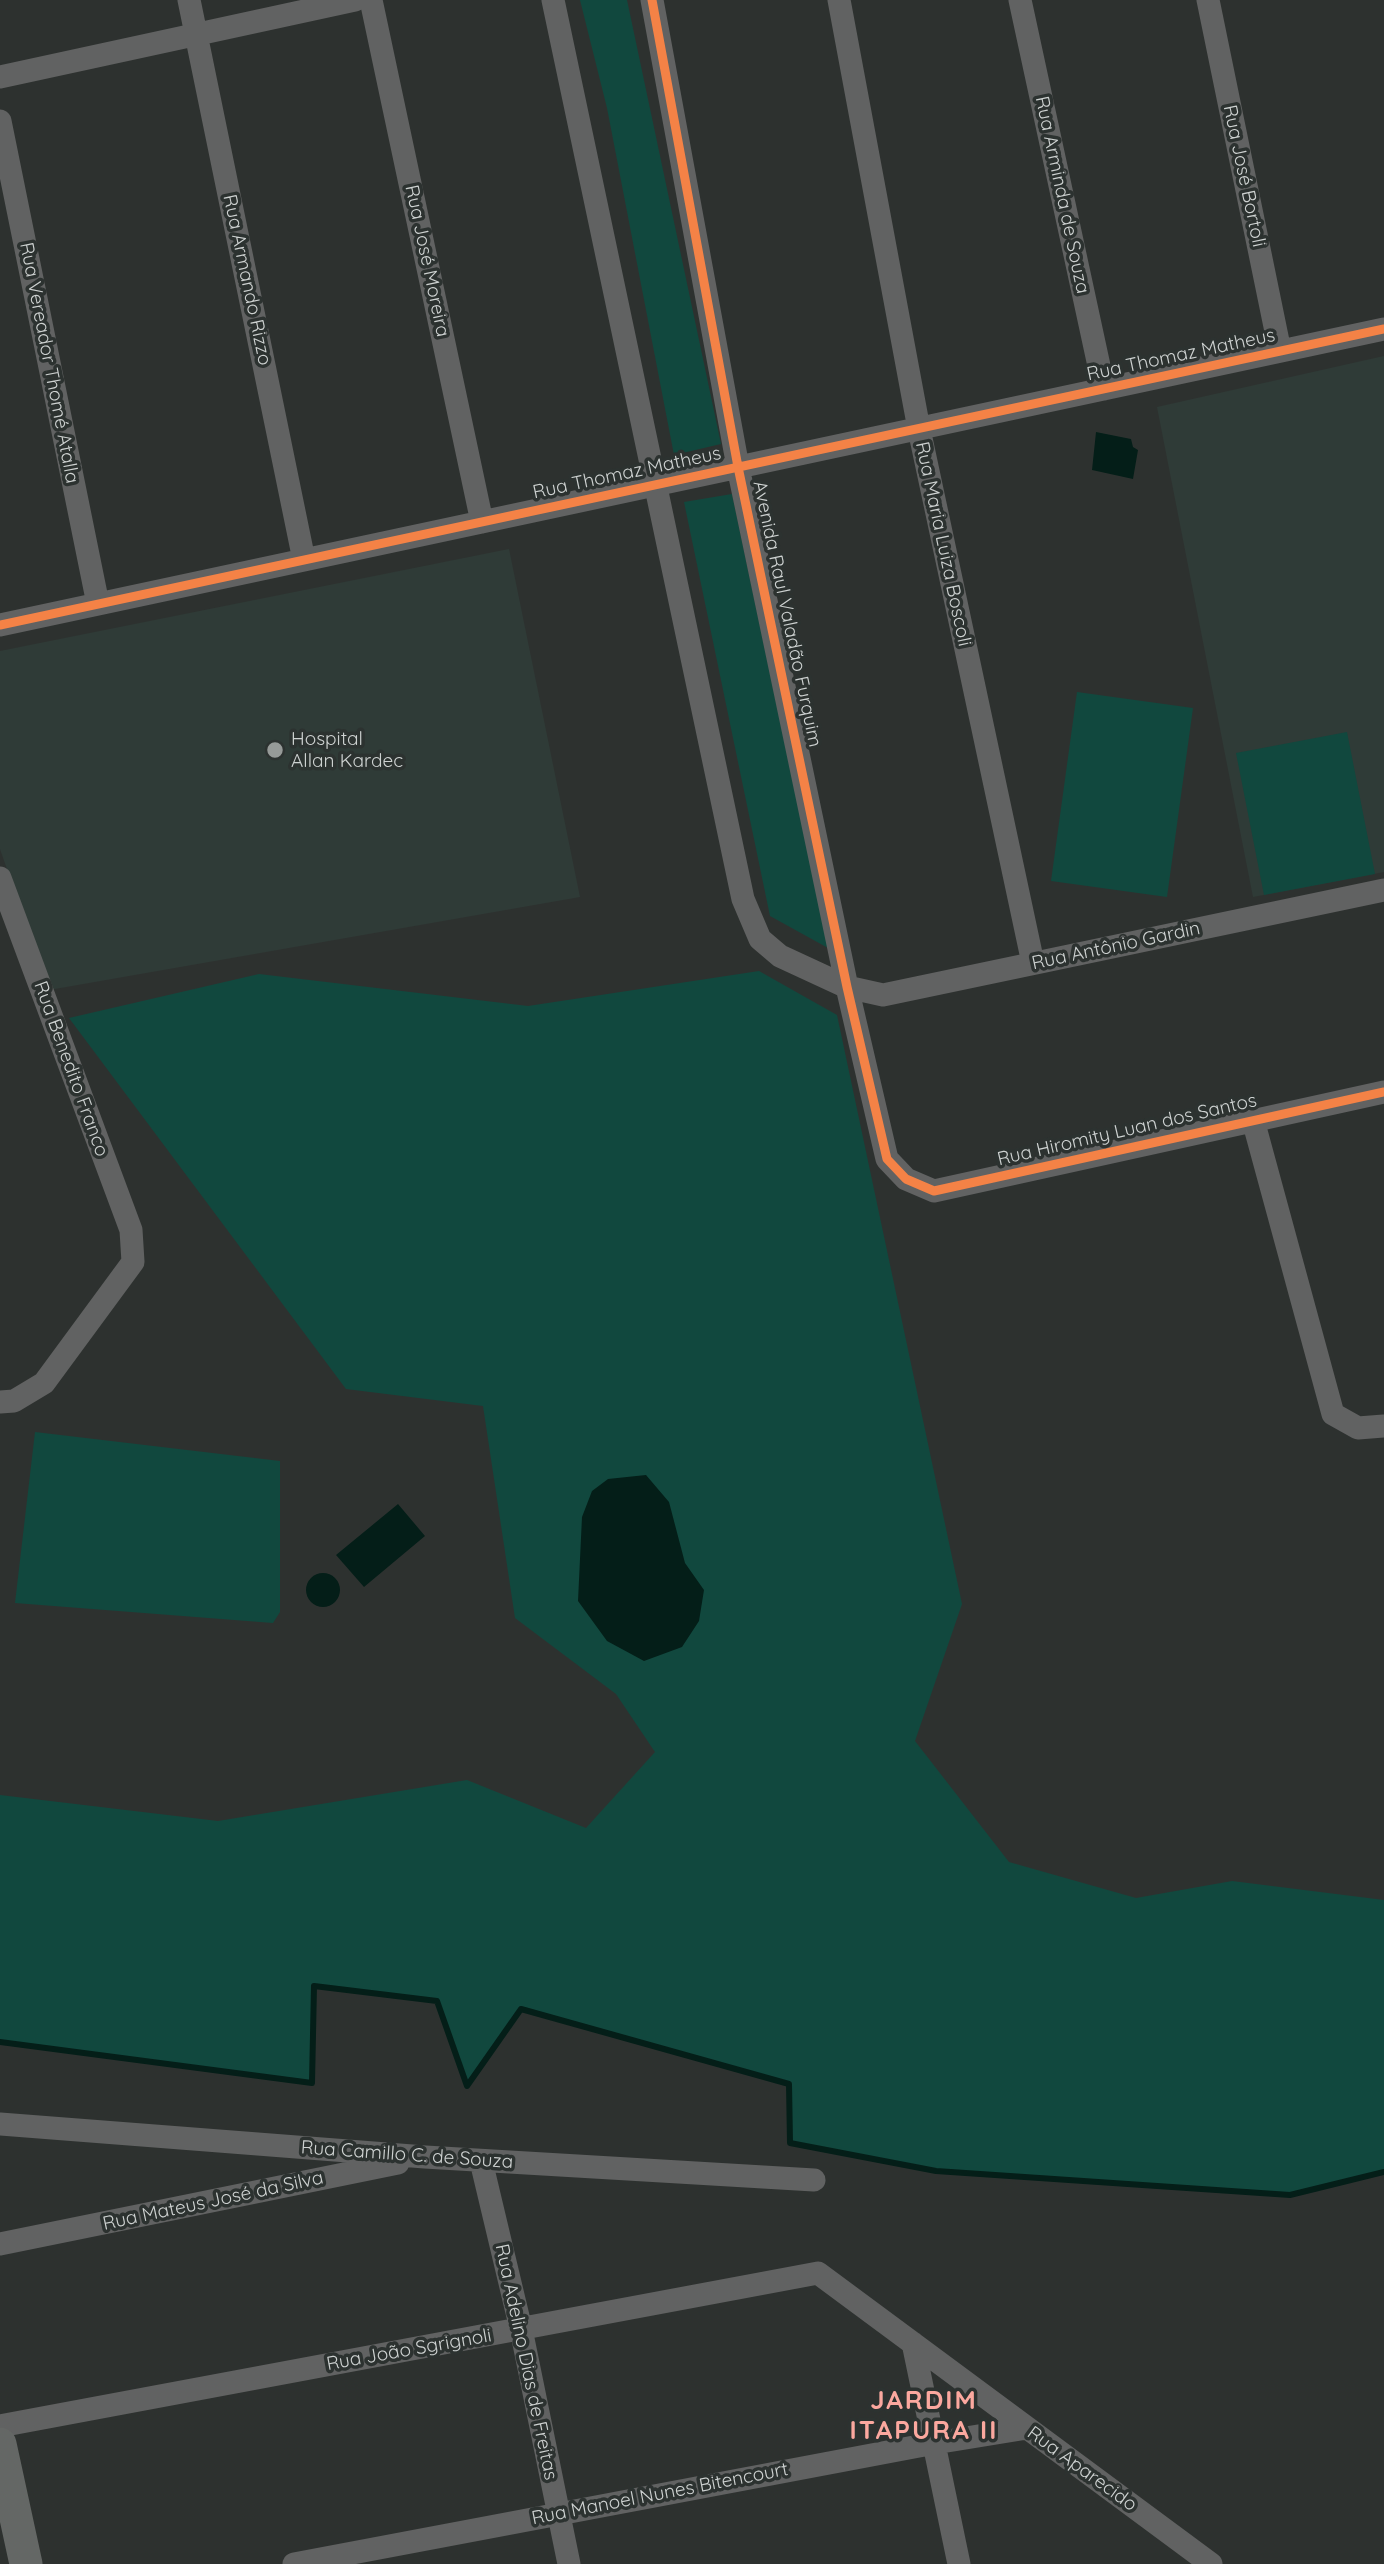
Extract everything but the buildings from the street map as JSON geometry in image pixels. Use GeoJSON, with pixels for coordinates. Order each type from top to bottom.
{"type":"FeatureCollection","features":[{"type":"Feature","properties":{"kind":"main road"},"geometry":{"type":"LineString","coordinates":[[0,2444],[26,2564]]}},
{"type":"Feature","properties":{"kind":"street","name":"Rua Armando Rizzo"},"geometry":{"type":"LineString","coordinates":[[189,0],[304,560]]}},
{"type":"Feature","properties":{"kind":"street"},"geometry":{"type":"LineString","coordinates":[[0,77],[355,0]]}},
{"type":"Feature","properties":{"kind":"street","name":"Rua José Moreira"},"geometry":{"type":"LineString","coordinates":[[372,0],[482,522]]}},
{"type":"Feature","properties":{"kind":"street"},"geometry":{"type":"LineString","coordinates":[[553,0],[743,899],[760,939],[780,956],[847,987]]}},
{"type":"Feature","properties":{"kind":"street","name":"Avenida Raul Valadão Furquim"},"geometry":{"type":"LineString","coordinates":[[652,0],[738,467],[847,987],[887,1159]]}},
{"type":"Feature","properties":{"kind":"street","name":"Rua Maria Luiza Boscoli"},"geometry":{"type":"LineString","coordinates":[[839,0],[919,429],[1033,963]]}},
{"type":"Feature","properties":{"kind":"street","name":"Rua Arminda de Souza"},"geometry":{"type":"LineString","coordinates":[[1020,0],[1104,389]]}},
{"type":"Feature","properties":{"kind":"street","name":"Rua José Bortoli"},"geometry":{"type":"LineString","coordinates":[[1208,0],[1280,351]]}},
{"type":"Feature","properties":{"kind":"street","name":"Rua Vereador Thomé Atalla"},"geometry":{"type":"LineString","coordinates":[[0,121],[98,604]]}},
{"type":"Feature","properties":{"kind":"street","name":"Rua Thomaz Matheus"},"geometry":{"type":"LineString","coordinates":[[0,625],[1384,329]]}},
{"type":"Feature","properties":{"kind":"street","name":"Rua Benedito Franco"},"geometry":{"type":"LineString","coordinates":[[0,878],[131,1230],[133,1262],[44,1383],[14,1401],[0,1402]]}},
{"type":"Feature","properties":{"kind":"street","name":"Rua Antônio Gardin"},"geometry":{"type":"LineString","coordinates":[[847,987],[883,995],[1384,890]]}},
{"type":"Feature","properties":{"kind":"street","name":"Rua Hiromity Luan dos Santos"},"geometry":{"type":"LineString","coordinates":[[887,1159],[906,1179],[934,1191],[1384,1092]]}},
{"type":"Feature","properties":{"kind":"street"},"geometry":{"type":"LineString","coordinates":[[1252,1120],[1333,1414],[1358,1428],[1384,1426]]}},
{"type":"Feature","properties":{"kind":"street","name":"Rua Camillo C. de Souza"},"geometry":{"type":"LineString","coordinates":[[0,2124],[481,2161],[814,2180]]}},
{"type":"Feature","properties":{"kind":"street","name":"Rua Mateus José da Silva"},"geometry":{"type":"LineString","coordinates":[[0,2244],[425,2157]]}},
{"type":"Feature","properties":{"kind":"street","name":"Rua Adelino Dias de Freitas"},"geometry":{"type":"LineString","coordinates":[[481,2161],[521,2329],[569,2564]]}},
{"type":"Feature","properties":{"kind":"street","name":"Rua João Sgrignoli"},"geometry":{"type":"LineString","coordinates":[[0,2426],[818,2273]]}},
{"type":"Feature","properties":{"kind":"street","name":"Rua Aparecido"},"geometry":{"type":"LineString","coordinates":[[818,2273],[1211,2564]]}},
{"type":"Feature","properties":{"kind":"street"},"geometry":{"type":"LineString","coordinates":[[912,2343],[959,2564]]}},
{"type":"Feature","properties":{"kind":"street","name":"Rua Manoel Nunes Bitencourt"},"geometry":{"type":"LineString","coordinates":[[294,2564],[934,2443],[1027,2428]]}},
{"type":"Feature","properties":{"kind":"shaded area"},"geometry":{"type":"Polygon","coordinates":[[[1384,356],[1384,872],[1253,897],[1157,407],[1384,356]]]}},
{"type":"Feature","properties":{"kind":"shaded area"},"geometry":{"type":"Polygon","coordinates":[[[1096,432],[1131,439],[1133,447],[1138,450],[1133,479],[1092,470],[1096,432]]]}},
{"type":"Feature","properties":{"kind":"shaded area","name":"Hospital Allan Kardec"},"geometry":{"type":"Polygon","coordinates":[[[509,549],[580,897],[49,990],[0,849],[0,651],[509,549]]]}},
{"type":"Feature","properties":{"kind":"shaded area"},"geometry":{"type":"Polygon","coordinates":[[[646,1475],[669,1502],[685,1563],[704,1590],[699,1621],[682,1647],[644,1661],[607,1641],[578,1601],[582,1517],[592,1491],[608,1479],[646,1475]]]}},
{"type":"Feature","properties":{"kind":"shaded area"},"geometry":{"type":"Polygon","coordinates":[[[398,1504],[425,1536],[364,1587],[336,1555],[398,1504]]]}},
{"type":"Feature","properties":{"kind":"shaded area"},"geometry":{"type":"Polygon","coordinates":[[[323,1573],[335,1578],[340,1590],[335,1602],[323,1607],[311,1602],[306,1590],[311,1578],[323,1573]]]}},
{"type":"Feature","properties":{"kind":"green space"},"geometry":{"type":"Polygon","coordinates":[[[580,0],[627,0],[721,444],[674,455],[607,108],[580,0]]]}},
{"type":"Feature","properties":{"kind":"green space"},"geometry":{"type":"Polygon","coordinates":[[[732,494],[828,948],[770,916],[684,502],[732,494]]]}},
{"type":"Feature","properties":{"kind":"green space"},"geometry":{"type":"Polygon","coordinates":[[[1077,692],[1193,708],[1167,897],[1051,881],[1077,692]]]}},
{"type":"Feature","properties":{"kind":"green space"},"geometry":{"type":"Polygon","coordinates":[[[1347,732],[1375,874],[1264,895],[1236,753],[1347,732]]]}},
{"type":"Feature","properties":{"kind":"green space"},"geometry":{"type":"Polygon","coordinates":[[[759,971],[837,1015],[962,1604],[915,1741],[1009,1862],[1136,1898],[1232,1881],[1384,1900],[1384,2172],[1290,2195],[936,2171],[790,2143],[789,2083],[521,2010],[467,2086],[437,2001],[315,1986],[312,2083],[0,2042],[0,1795],[218,1821],[467,1780],[586,1828],[655,1752],[616,1694],[515,1618],[483,1406],[346,1389],[69,1018],[259,974],[528,1006],[759,971]]]}},
{"type":"Feature","properties":{"kind":"green space"},"geometry":{"type":"Polygon","coordinates":[[[35,1432],[280,1461],[280,1612],[273,1623],[15,1603],[35,1432]]]}},
{"type":"Feature","properties":{"kind":"waterway"},"geometry":{"type":"LineString","coordinates":[[0,2042],[312,2083],[314,1986],[437,2001],[467,2086],[521,2009],[789,2084],[790,2143],[936,2171],[1290,2195],[1384,2172]]}},
{"type":"Feature","properties":{"kind":"cycle path"},"geometry":{"type":"LineString","coordinates":[[652,0],[738,467],[847,987],[887,1159],[906,1179],[934,1191],[1384,1092]]}},
{"type":"Feature","properties":{"kind":"cycle path"},"geometry":{"type":"LineString","coordinates":[[0,625],[1384,329]]}},
{"type":"Feature","properties":{"kind":"place","name":"Hospital Allan Kardec"},"geometry":{"type":"Point","coordinates":[275,750]}},
{"type":"Feature","properties":{"kind":"district","name":"JARDIM ITAPURA II"},"geometry":{"type":"Point","coordinates":[924,2416]}}]}
